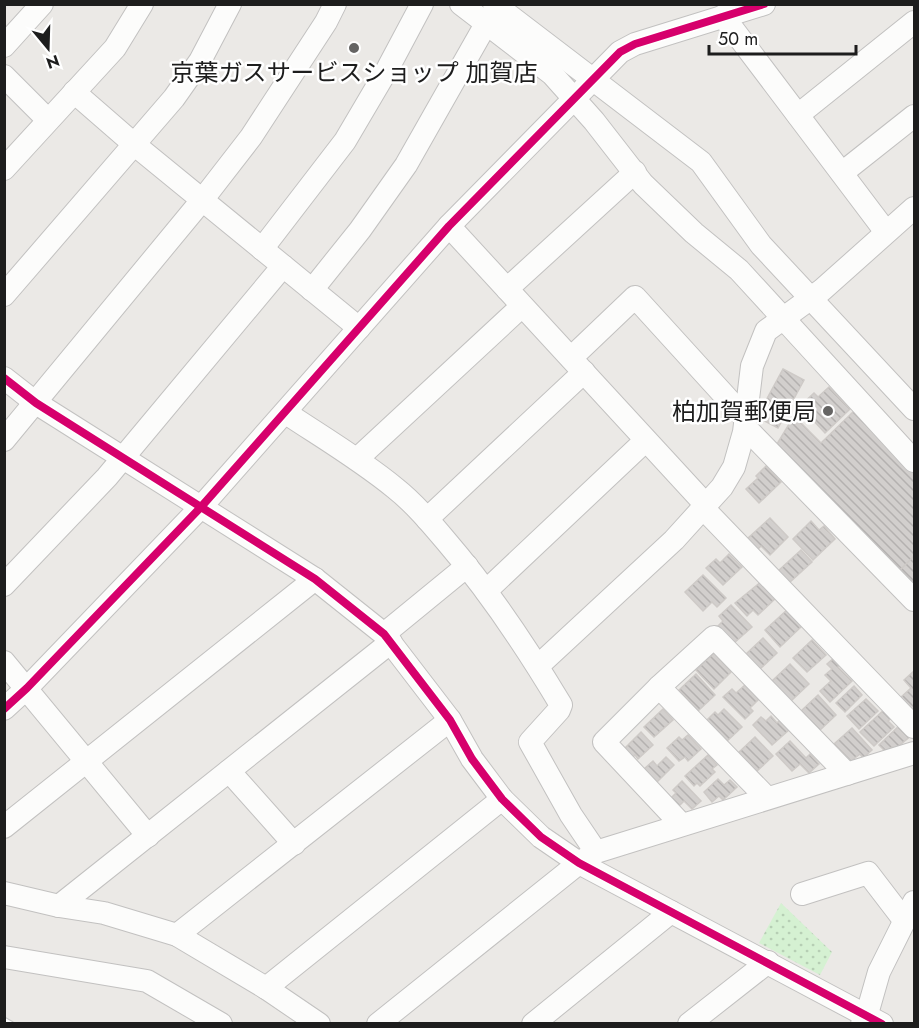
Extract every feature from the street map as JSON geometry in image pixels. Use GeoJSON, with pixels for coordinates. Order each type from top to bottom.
{"type":"FeatureCollection","features":[{"type":"Feature","properties":{"kind":"street"},"geometry":{"type":"LineString","coordinates":[[4,46],[42,4]]}},
{"type":"Feature","properties":{"kind":"street"},"geometry":{"type":"LineString","coordinates":[[4,169],[115,48],[141,4]]}},
{"type":"Feature","properties":{"kind":"street"},"geometry":{"type":"LineString","coordinates":[[4,295],[174,98],[200,62],[230,4]]}},
{"type":"Feature","properties":{"kind":"street"},"geometry":{"type":"LineString","coordinates":[[4,440],[203,199],[251,137],[326,22],[335,4]]}},
{"type":"Feature","properties":{"kind":"street"},"geometry":{"type":"LineString","coordinates":[[262,249],[345,141],[422,4]]}},
{"type":"Feature","properties":{"kind":"street"},"geometry":{"type":"LineString","coordinates":[[461,4],[490,14],[592,80],[701,162],[761,245],[911,406],[884,427]]}},
{"type":"Feature","properties":{"kind":"street"},"geometry":{"type":"LineString","coordinates":[[4,709],[27,688],[201,507],[449,226],[620,52],[635,44],[764,4]]}},
{"type":"Feature","properties":{"kind":"street"},"geometry":{"type":"LineString","coordinates":[[490,14],[552,74],[594,121],[643,184],[694,233],[739,270],[915,461]]}},
{"type":"Feature","properties":{"kind":"street"},"geometry":{"type":"LineString","coordinates":[[312,290],[360,230],[406,165],[490,14]]}},
{"type":"Feature","properties":{"kind":"street"},"geometry":{"type":"LineString","coordinates":[[723,16],[886,232]]}},
{"type":"Feature","properties":{"kind":"street"},"geometry":{"type":"LineString","coordinates":[[798,115],[915,22]]}},
{"type":"Feature","properties":{"kind":"street"},"geometry":{"type":"LineString","coordinates":[[4,76],[48,120]]}},
{"type":"Feature","properties":{"kind":"street"},"geometry":{"type":"LineString","coordinates":[[74,92],[135,145],[359,328]]}},
{"type":"Feature","properties":{"kind":"street"},"geometry":{"type":"LineString","coordinates":[[842,173],[915,116]]}},
{"type":"Feature","properties":{"kind":"street"},"geometry":{"type":"LineString","coordinates":[[507,289],[635,172]]}},
{"type":"Feature","properties":{"kind":"street"},"geometry":{"type":"LineString","coordinates":[[538,666],[674,540],[722,487],[734,467],[745,423],[752,366],[766,331],[811,298],[915,208]]}},
{"type":"Feature","properties":{"kind":"street"},"geometry":{"type":"LineString","coordinates":[[449,226],[703,506],[915,727]]}},
{"type":"Feature","properties":{"kind":"street"},"geometry":{"type":"LineString","coordinates":[[4,585],[123,458],[283,266]]}},
{"type":"Feature","properties":{"kind":"street"},"geometry":{"type":"LineString","coordinates":[[427,519],[577,365],[635,297],[745,423],[915,600]]}},
{"type":"Feature","properties":{"kind":"street"},"geometry":{"type":"LineString","coordinates":[[357,459],[522,306]]}},
{"type":"Feature","properties":{"kind":"street"},"geometry":{"type":"LineString","coordinates":[[4,378],[36,403],[315,579],[387,638],[450,720],[472,759],[502,799],[541,837],[588,857],[671,912],[768,962],[871,1020],[879,972],[908,924],[868,873],[802,894]]}},
{"type":"Feature","properties":{"kind":"street"},"geometry":{"type":"LineString","coordinates":[[286,413],[357,459],[396,489],[427,519],[486,591],[538,666],[561,705],[560,710],[530,742],[572,815],[588,857]]}},
{"type":"Feature","properties":{"kind":"street"},"geometry":{"type":"LineString","coordinates":[[486,591],[645,441]]}},
{"type":"Feature","properties":{"kind":"street"},"geometry":{"type":"LineString","coordinates":[[59,906],[229,771],[387,638],[467,566]]}},
{"type":"Feature","properties":{"kind":"street"},"geometry":{"type":"LineString","coordinates":[[4,827],[315,579]]}},
{"type":"Feature","properties":{"kind":"street"},"geometry":{"type":"LineString","coordinates":[[681,825],[604,742],[659,687],[714,637],[847,774]]}},
{"type":"Feature","properties":{"kind":"street"},"geometry":{"type":"LineString","coordinates":[[4,662],[148,836]]}},
{"type":"Feature","properties":{"kind":"street"},"geometry":{"type":"LineString","coordinates":[[659,687],[767,798]]}},
{"type":"Feature","properties":{"kind":"street"},"geometry":{"type":"LineString","coordinates":[[177,935],[450,720]]}},
{"type":"Feature","properties":{"kind":"street"},"geometry":{"type":"LineString","coordinates":[[378,1023],[588,857],[681,825],[915,753]]}},
{"type":"Feature","properties":{"kind":"street"},"geometry":{"type":"LineString","coordinates":[[229,771],[294,844]]}},
{"type":"Feature","properties":{"kind":"street"},"geometry":{"type":"LineString","coordinates":[[266,988],[502,799]]}},
{"type":"Feature","properties":{"kind":"street"},"geometry":{"type":"LineString","coordinates":[[4,893],[59,906],[104,913],[177,935],[266,988],[319,1023]]}},
{"type":"Feature","properties":{"kind":"street"},"geometry":{"type":"LineString","coordinates":[[533,1023],[671,912]]}},
{"type":"Feature","properties":{"kind":"street"},"geometry":{"type":"LineString","coordinates":[[4,957],[147,981],[221,1023]]}},
{"type":"Feature","properties":{"kind":"street"},"geometry":{"type":"LineString","coordinates":[[690,1023],[768,962]]}},
{"type":"Feature","properties":{"kind":"green space"},"geometry":{"type":"Polygon","coordinates":[[[781,903],[832,952],[820,975],[759,943],[781,903]]]}},
{"type":"Feature","properties":{"kind":"building"},"geometry":{"type":"Polygon","coordinates":[[[783,369],[804,380],[778,428],[757,417],[783,369]]]}},
{"type":"Feature","properties":{"kind":"building"},"geometry":{"type":"Polygon","coordinates":[[[829,387],[850,409],[825,433],[800,406],[814,393],[818,397],[829,387]]]}},
{"type":"Feature","properties":{"kind":"building"},"geometry":{"type":"Polygon","coordinates":[[[855,410],[914,473],[914,589],[774,449],[794,416],[821,443],[855,410]]]}},
{"type":"Feature","properties":{"kind":"building"},"geometry":{"type":"Polygon","coordinates":[[[766,466],[781,482],[759,503],[746,489],[758,478],[756,476],[766,466]]]}},
{"type":"Feature","properties":{"kind":"building"},"geometry":{"type":"Polygon","coordinates":[[[770,518],[788,537],[770,555],[761,546],[758,549],[747,539],[770,518]]]}},
{"type":"Feature","properties":{"kind":"building"},"geometry":{"type":"Polygon","coordinates":[[[811,521],[819,530],[824,526],[835,539],[813,560],[793,539],[811,521]]]}},
{"type":"Feature","properties":{"kind":"building"},"geometry":{"type":"Polygon","coordinates":[[[801,550],[812,562],[789,583],[778,571],[801,550]]]}},
{"type":"Feature","properties":{"kind":"building"},"geometry":{"type":"Polygon","coordinates":[[[729,554],[742,567],[723,585],[706,568],[716,559],[720,563],[729,554]]]}},
{"type":"Feature","properties":{"kind":"building"},"geometry":{"type":"Polygon","coordinates":[[[914,556],[914,588],[899,571],[914,556]]]}},
{"type":"Feature","properties":{"kind":"building"},"geometry":{"type":"Polygon","coordinates":[[[703,575],[726,598],[717,607],[712,602],[703,611],[685,592],[703,575]]]}},
{"type":"Feature","properties":{"kind":"building"},"geometry":{"type":"Polygon","coordinates":[[[762,581],[777,597],[758,615],[753,610],[747,616],[735,603],[762,581]]]}},
{"type":"Feature","properties":{"kind":"building"},"geometry":{"type":"Polygon","coordinates":[[[731,605],[752,627],[734,643],[718,626],[723,621],[719,616],[731,605]]]}},
{"type":"Feature","properties":{"kind":"building"},"geometry":{"type":"Polygon","coordinates":[[[788,609],[803,625],[780,647],[765,630],[788,609]]]}},
{"type":"Feature","properties":{"kind":"building"},"geometry":{"type":"Polygon","coordinates":[[[763,638],[777,653],[760,669],[746,654],[763,638]]]}},
{"type":"Feature","properties":{"kind":"building"},"geometry":{"type":"Polygon","coordinates":[[[812,640],[826,655],[807,672],[793,658],[812,640]]]}},
{"type":"Feature","properties":{"kind":"building"},"geometry":{"type":"Polygon","coordinates":[[[714,653],[731,672],[714,689],[696,670],[714,653]]]}},
{"type":"Feature","properties":{"kind":"building"},"geometry":{"type":"Polygon","coordinates":[[[835,657],[841,663],[838,667],[852,681],[830,702],[820,691],[831,681],[825,675],[832,669],[827,664],[835,657]]]}},
{"type":"Feature","properties":{"kind":"building"},"geometry":{"type":"Polygon","coordinates":[[[790,664],[809,684],[791,701],[772,681],[790,664]]]}},
{"type":"Feature","properties":{"kind":"building"},"geometry":{"type":"Polygon","coordinates":[[[914,671],[914,709],[912,712],[900,698],[911,688],[904,680],[914,671]]]}},
{"type":"Feature","properties":{"kind":"building"},"geometry":{"type":"Polygon","coordinates":[[[696,674],[715,695],[698,711],[679,690],[696,674]]]}},
{"type":"Feature","properties":{"kind":"building"},"geometry":{"type":"Polygon","coordinates":[[[745,685],[759,699],[750,708],[753,711],[745,719],[723,697],[732,689],[736,693],[745,685]]]}},
{"type":"Feature","properties":{"kind":"building"},"geometry":{"type":"Polygon","coordinates":[[[854,686],[862,695],[845,712],[836,703],[854,686]]]}},
{"type":"Feature","properties":{"kind":"building"},"geometry":{"type":"Polygon","coordinates":[[[818,695],[836,715],[819,731],[801,711],[818,695]]]}},
{"type":"Feature","properties":{"kind":"building"},"geometry":{"type":"Polygon","coordinates":[[[866,699],[878,711],[859,729],[847,716],[866,699]]]}},
{"type":"Feature","properties":{"kind":"building"},"geometry":{"type":"Polygon","coordinates":[[[886,708],[894,716],[888,721],[894,727],[874,746],[860,732],[886,708]]]}},
{"type":"Feature","properties":{"kind":"building"},"geometry":{"type":"Polygon","coordinates":[[[663,709],[673,720],[654,737],[644,727],[663,709]]]}},
{"type":"Feature","properties":{"kind":"building"},"geometry":{"type":"Polygon","coordinates":[[[724,709],[742,727],[726,742],[706,721],[715,712],[718,715],[724,709]]]}},
{"type":"Feature","properties":{"kind":"building"},"geometry":{"type":"Polygon","coordinates":[[[771,716],[777,723],[780,720],[789,730],[772,745],[753,725],[761,717],[766,721],[771,716]]]}},
{"type":"Feature","properties":{"kind":"building"},"geometry":{"type":"Polygon","coordinates":[[[901,724],[912,735],[895,749],[892,747],[886,752],[879,745],[901,724]]]}},
{"type":"Feature","properties":{"kind":"building"},"geometry":{"type":"Polygon","coordinates":[[[852,728],[872,750],[863,758],[860,754],[851,761],[834,744],[852,728]]]}},
{"type":"Feature","properties":{"kind":"building"},"geometry":{"type":"Polygon","coordinates":[[[641,732],[653,745],[638,759],[635,755],[631,759],[623,750],[641,732]]]}},
{"type":"Feature","properties":{"kind":"building"},"geometry":{"type":"Polygon","coordinates":[[[688,735],[701,749],[688,761],[685,757],[679,761],[667,748],[679,737],[682,740],[688,735]]]}},
{"type":"Feature","properties":{"kind":"building"},"geometry":{"type":"Polygon","coordinates":[[[755,737],[773,756],[756,772],[738,753],[755,737]]]}},
{"type":"Feature","properties":{"kind":"building"},"geometry":{"type":"Polygon","coordinates":[[[790,741],[806,758],[810,754],[819,764],[809,773],[800,764],[792,771],[776,754],[790,741]]]}},
{"type":"Feature","properties":{"kind":"building"},"geometry":{"type":"Polygon","coordinates":[[[708,755],[717,765],[712,769],[715,772],[700,786],[697,783],[694,786],[685,776],[708,755]]]}},
{"type":"Feature","properties":{"kind":"building"},"geometry":{"type":"Polygon","coordinates":[[[666,757],[674,765],[657,782],[644,769],[653,761],[657,766],[666,757]]]}},
{"type":"Feature","properties":{"kind":"building"},"geometry":{"type":"Polygon","coordinates":[[[718,779],[724,785],[730,780],[737,787],[723,800],[719,796],[712,802],[704,792],[718,779]]]}},
{"type":"Feature","properties":{"kind":"building"},"geometry":{"type":"Polygon","coordinates":[[[682,781],[701,801],[692,809],[684,801],[678,807],[670,799],[676,793],[673,790],[682,781]]]}},
{"type":"Feature","properties":{"kind":"railway"},"geometry":{"type":"LineString","coordinates":[[4,1020],[11,1024]]}},
{"type":"Feature","properties":{"kind":"cycle path"},"geometry":{"type":"LineString","coordinates":[[4,709],[27,688],[201,507],[449,226],[620,52],[635,44],[764,4]]}},
{"type":"Feature","properties":{"kind":"cycle path"},"geometry":{"type":"LineString","coordinates":[[4,378],[36,403],[315,579],[384,634],[450,720],[472,759],[502,799],[541,837],[579,863],[882,1024]]}},
{"type":"Feature","properties":{"kind":"place","name":"京葉ガスサービスショップ 加賀店"},"geometry":{"type":"Point","coordinates":[354,48]}},
{"type":"Feature","properties":{"kind":"place","name":"柏加賀郵便局"},"geometry":{"type":"Point","coordinates":[828,411]}}]}
